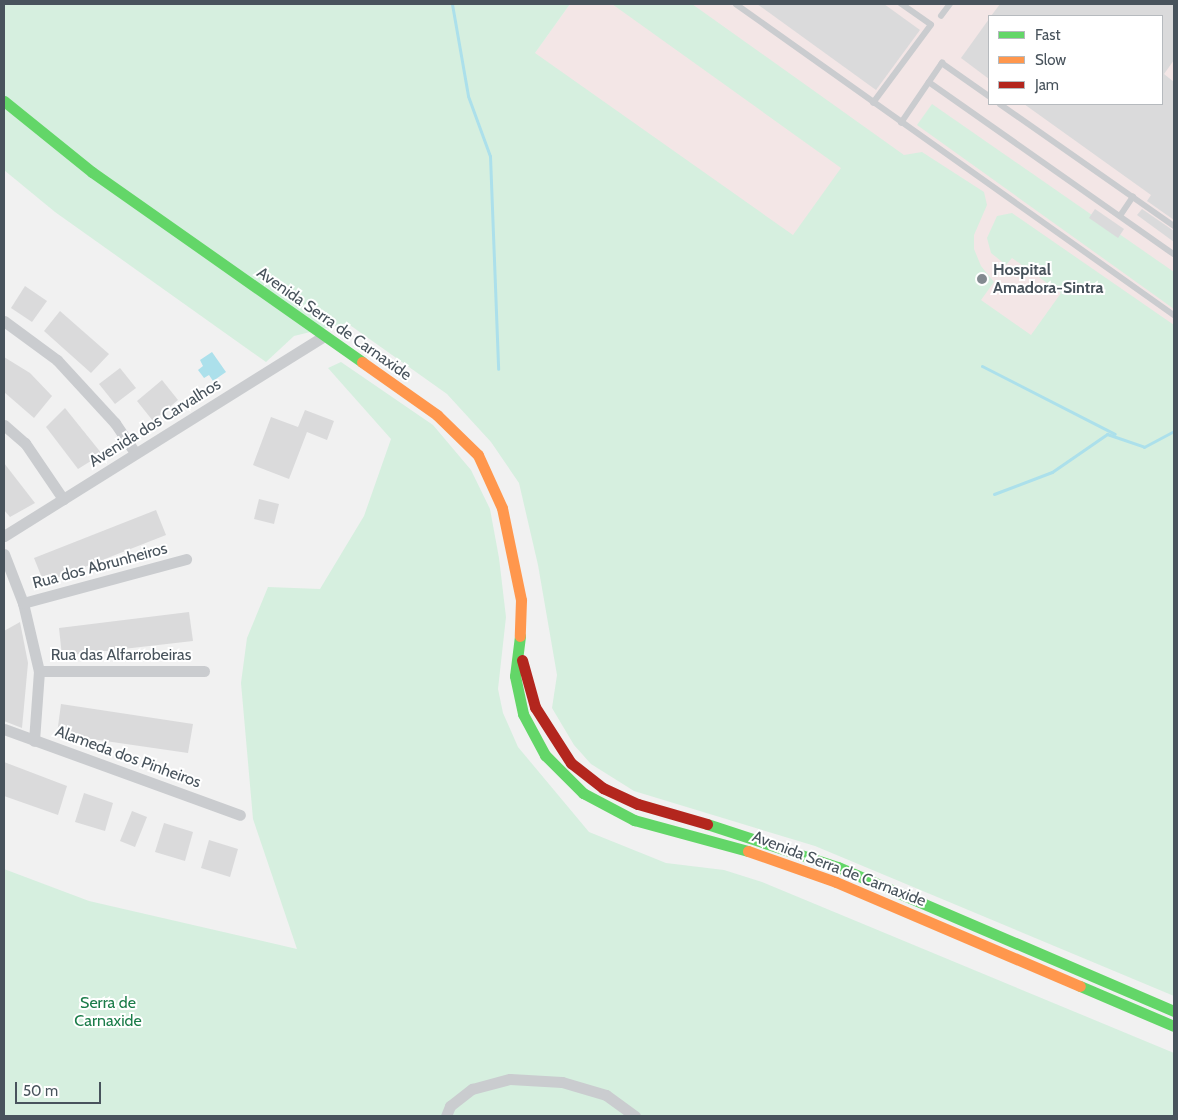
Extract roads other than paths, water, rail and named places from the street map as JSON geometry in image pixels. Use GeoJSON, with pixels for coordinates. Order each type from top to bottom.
{"type":"FeatureCollection","features":[{"type":"Feature","properties":{"kind":"street","name":"Avenida Serra de Carnaxide"},"geometry":{"type":"LineString","coordinates":[[4,100],[92,172],[437,415],[458,433],[487,471],[502,508],[521,600],[520,653],[516,693],[532,734],[563,776],[600,805],[634,820],[739,848],[836,882],[1174,1026]]}},
{"type":"Feature","properties":{"kind":"street"},"geometry":{"type":"LineString","coordinates":[[4,321],[57,360],[115,423],[135,453]]}},
{"type":"Feature","properties":{"kind":"street","name":"Avenida dos Carvalhos"},"geometry":{"type":"LineString","coordinates":[[4,536],[323,336]]}},
{"type":"Feature","properties":{"kind":"street"},"geometry":{"type":"LineString","coordinates":[[4,425],[25,443],[63,499]]}},
{"type":"Feature","properties":{"kind":"street"},"geometry":{"type":"LineString","coordinates":[[4,554],[22,603],[39,671],[34,741]]}},
{"type":"Feature","properties":{"kind":"street","name":"Rua dos Abrunheiros"},"geometry":{"type":"LineString","coordinates":[[22,603],[186,559]]}},
{"type":"Feature","properties":{"kind":"street","name":"Avenida Serra de Carnaxide"},"geometry":{"type":"LineString","coordinates":[[520,653],[535,707],[552,737],[571,763],[603,788],[638,804],[782,846],[838,866],[1174,1011]]}},
{"type":"Feature","properties":{"kind":"street","name":"Rua das Alfarrobeiras"},"geometry":{"type":"LineString","coordinates":[[39,671],[204,671]]}},
{"type":"Feature","properties":{"kind":"street","name":"Alameda dos Pinheiros"},"geometry":{"type":"LineString","coordinates":[[4,730],[240,815]]}},
{"type":"Feature","properties":{"kind":"street"},"geometry":{"type":"LineString","coordinates":[[446,1116],[450,1106],[472,1089],[510,1080],[562,1082],[606,1095],[634,1116]]}},
{"type":"Feature","properties":{"kind":"lane"},"geometry":{"type":"LineString","coordinates":[[736,4],[874,104],[1174,315]]}},
{"type":"Feature","properties":{"kind":"lane"},"geometry":{"type":"LineString","coordinates":[[874,104],[930,25],[901,4]]}},
{"type":"Feature","properties":{"kind":"lane"},"geometry":{"type":"LineString","coordinates":[[941,16],[950,4]]}},
{"type":"Feature","properties":{"kind":"lane"},"geometry":{"type":"LineString","coordinates":[[901,123],[942,63],[988,95]]}},
{"type":"Feature","properties":{"kind":"lane"},"geometry":{"type":"LineString","coordinates":[[929,82],[1174,254]]}},
{"type":"Feature","properties":{"kind":"lane"},"geometry":{"type":"LineString","coordinates":[[1001,105],[1174,226]]}},
{"type":"Feature","properties":{"kind":"lane"},"geometry":{"type":"LineString","coordinates":[[1120,216],[1133,197]]}},
{"type":"Feature","properties":{"kind":"water"},"geometry":{"type":"Polygon","coordinates":[[[212,352],[226,372],[213,381],[209,375],[204,378],[198,370],[203,366],[200,360],[212,352]]]}},
{"type":"Feature","properties":{"kind":"waterway"},"geometry":{"type":"LineString","coordinates":[[452,4],[468,96],[490,156],[498,369]]}},
{"type":"Feature","properties":{"kind":"waterway"},"geometry":{"type":"LineString","coordinates":[[982,366],[1115,434]]}},
{"type":"Feature","properties":{"kind":"waterway"},"geometry":{"type":"LineString","coordinates":[[994,494],[1052,472],[1107,434],[1144,447],[1174,431]]}},
{"type":"Feature","properties":{"kind":"place","name":"Hospital Amadora-Sintra"},"geometry":{"type":"Point","coordinates":[982,279]}},
{"type":"Feature","properties":{"kind":"park label","name":"Serra de Carnaxide"},"geometry":{"type":"Point","coordinates":[108,1012]}}]}
